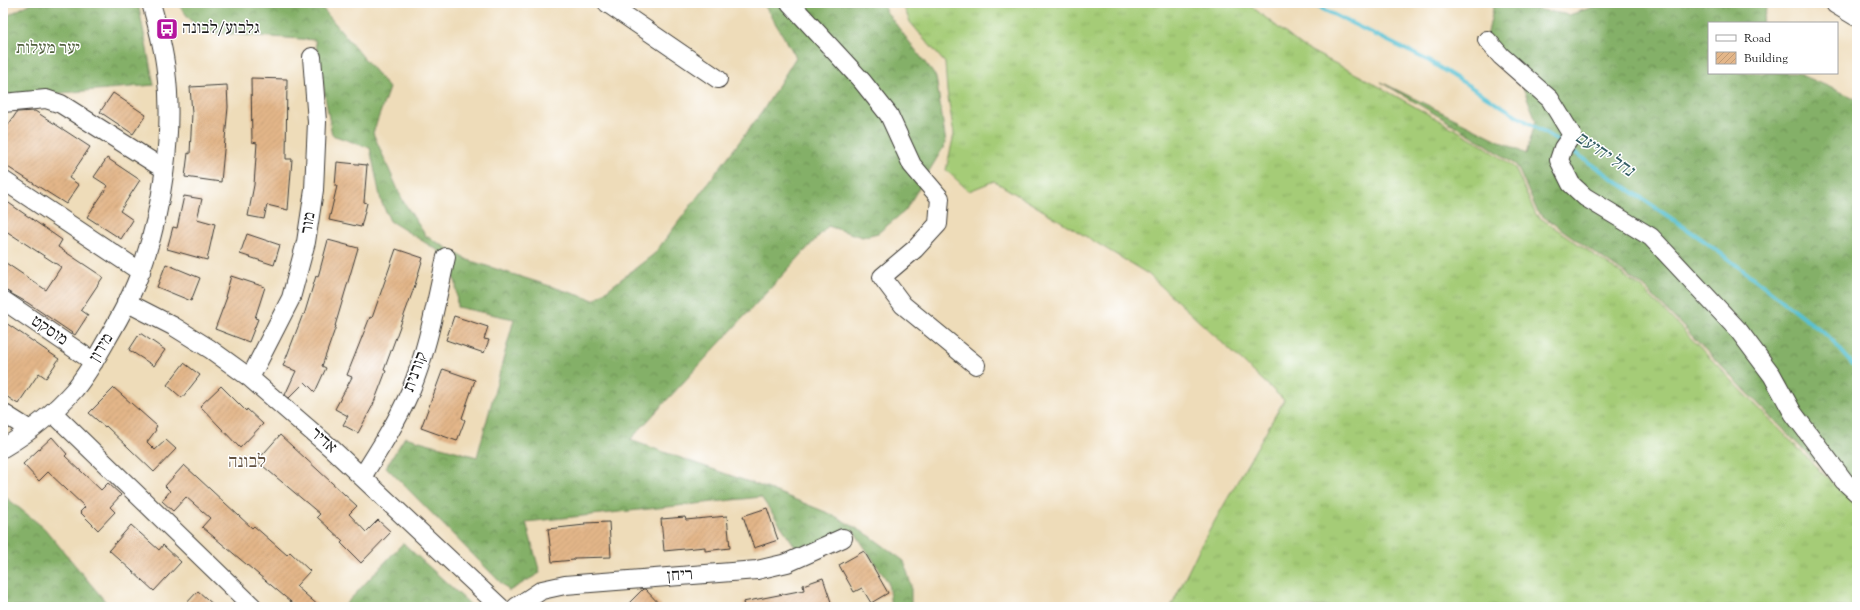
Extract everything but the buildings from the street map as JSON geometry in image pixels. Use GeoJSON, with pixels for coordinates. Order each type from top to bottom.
{"type":"FeatureCollection","features":[{"type":"Feature","properties":{"kind":"main road"},"geometry":{"type":"LineString","coordinates":[[1837,3],[1857,15]]}},
{"type":"Feature","properties":{"kind":"street","name":"מירון"},"geometry":{"type":"LineString","coordinates":[[3,448],[53,413],[76,388],[94,362],[141,272],[152,234],[161,192],[168,129],[166,70],[151,3]]}},
{"type":"Feature","properties":{"kind":"street"},"geometry":{"type":"LineString","coordinates":[[607,3],[718,78]]}},
{"type":"Feature","properties":{"kind":"street"},"geometry":{"type":"LineString","coordinates":[[790,3],[862,81],[889,115],[912,165],[940,198],[938,224],[915,249],[882,277],[903,304],[976,365]]}},
{"type":"Feature","properties":{"kind":"street"},"geometry":{"type":"LineString","coordinates":[[1487,40],[1501,56],[1550,99],[1572,135],[1563,148],[1559,160],[1571,184],[1585,197],[1651,237],[1739,331],[1772,375],[1798,419],[1844,481],[1857,493]]}},
{"type":"Feature","properties":{"kind":"street","name":"מור"},"geometry":{"type":"LineString","coordinates":[[250,378],[290,298],[306,242],[314,190],[317,122],[312,57]]}},
{"type":"Feature","properties":{"kind":"street"},"geometry":{"type":"LineString","coordinates":[[3,103],[46,99],[61,104],[164,169]]}},
{"type":"Feature","properties":{"kind":"street"},"geometry":{"type":"LineString","coordinates":[[3,180],[141,272]]}},
{"type":"Feature","properties":{"kind":"street","name":"קורנית"},"geometry":{"type":"LineString","coordinates":[[362,477],[388,436],[410,392],[429,336],[446,257]]}},
{"type":"Feature","properties":{"kind":"street","name":"מוסקט"},"geometry":{"type":"LineString","coordinates":[[3,300],[94,362]]}},
{"type":"Feature","properties":{"kind":"street","name":"אדיר"},"geometry":{"type":"LineString","coordinates":[[126,302],[173,326],[250,378],[332,448],[500,607]]}},
{"type":"Feature","properties":{"kind":"street"},"geometry":{"type":"LineString","coordinates":[[3,413],[30,430]]}},
{"type":"Feature","properties":{"kind":"street"},"geometry":{"type":"LineString","coordinates":[[53,413],[252,607]]}},
{"type":"Feature","properties":{"kind":"street","name":"ריחן"},"geometry":{"type":"LineString","coordinates":[[516,607],[542,590],[565,585],[757,570],[788,562],[843,538]]}},
{"type":"Feature","properties":{"kind":"green space","name":"יער מעלות"},"geometry":{"type":"Polygon","coordinates":[[[31,3],[138,3],[154,85],[3,98],[3,18],[31,3]]]}},
{"type":"Feature","properties":{"kind":"green space"},"geometry":{"type":"Polygon","coordinates":[[[177,3],[318,3],[389,88],[373,133],[403,201],[426,236],[468,260],[594,300],[654,254],[762,112],[796,57],[763,3],[886,3],[885,10],[936,77],[946,143],[905,211],[878,233],[862,237],[828,226],[630,440],[769,489],[833,515],[870,536],[904,561],[911,585],[911,607],[891,607],[888,582],[853,530],[799,552],[761,497],[526,522],[540,573],[509,591],[386,467],[405,437],[477,457],[514,319],[457,307],[456,283],[442,253],[390,221],[381,201],[370,148],[332,135],[315,40],[200,32],[177,3]]]}},
{"type":"Feature","properties":{"kind":"green space"},"geometry":{"type":"Polygon","coordinates":[[[902,3],[1247,3],[1303,47],[1362,77],[1483,145],[1515,168],[1536,215],[1642,288],[1822,473],[1857,504],[1857,607],[1171,607],[1201,545],[1284,400],[1148,274],[994,181],[969,191],[946,170],[954,134],[947,91],[945,63],[910,22],[902,3]]]}},
{"type":"Feature","properties":{"kind":"green space"},"geometry":{"type":"Polygon","coordinates":[[[1605,3],[1768,3],[1762,22],[1708,22],[1708,74],[1799,74],[1857,99],[1857,500],[1824,471],[1644,287],[1538,213],[1517,166],[1484,143],[1381,82],[1526,154],[1536,120],[1522,85],[1485,46],[1494,5],[1514,5],[1569,15],[1605,3]]]}},
{"type":"Feature","properties":{"kind":"green space"},"geometry":{"type":"Polygon","coordinates":[[[3,495],[44,528],[110,607],[3,607],[3,495]]]}},
{"type":"Feature","properties":{"kind":"green space"},"geometry":{"type":"Polygon","coordinates":[[[403,543],[470,604],[467,607],[343,607],[403,543]]]}},
{"type":"Feature","properties":{"kind":"waterway","name":"נחל יחיעם"},"geometry":{"type":"LineString","coordinates":[[1310,3],[1429,61],[1561,143]]}},
{"type":"Feature","properties":{"kind":"waterway","name":"נחל יחיעם"},"geometry":{"type":"LineString","coordinates":[[1568,148],[1703,240],[1764,286],[1831,339],[1857,369]]}},
{"type":"Feature","properties":{"kind":"place","name":"גלבוע/לבונה"},"geometry":{"type":"Point","coordinates":[167,29]}},
{"type":"Feature","properties":{"kind":"district","name":"לבונה"},"geometry":{"type":"Point","coordinates":[247,463]}}]}
